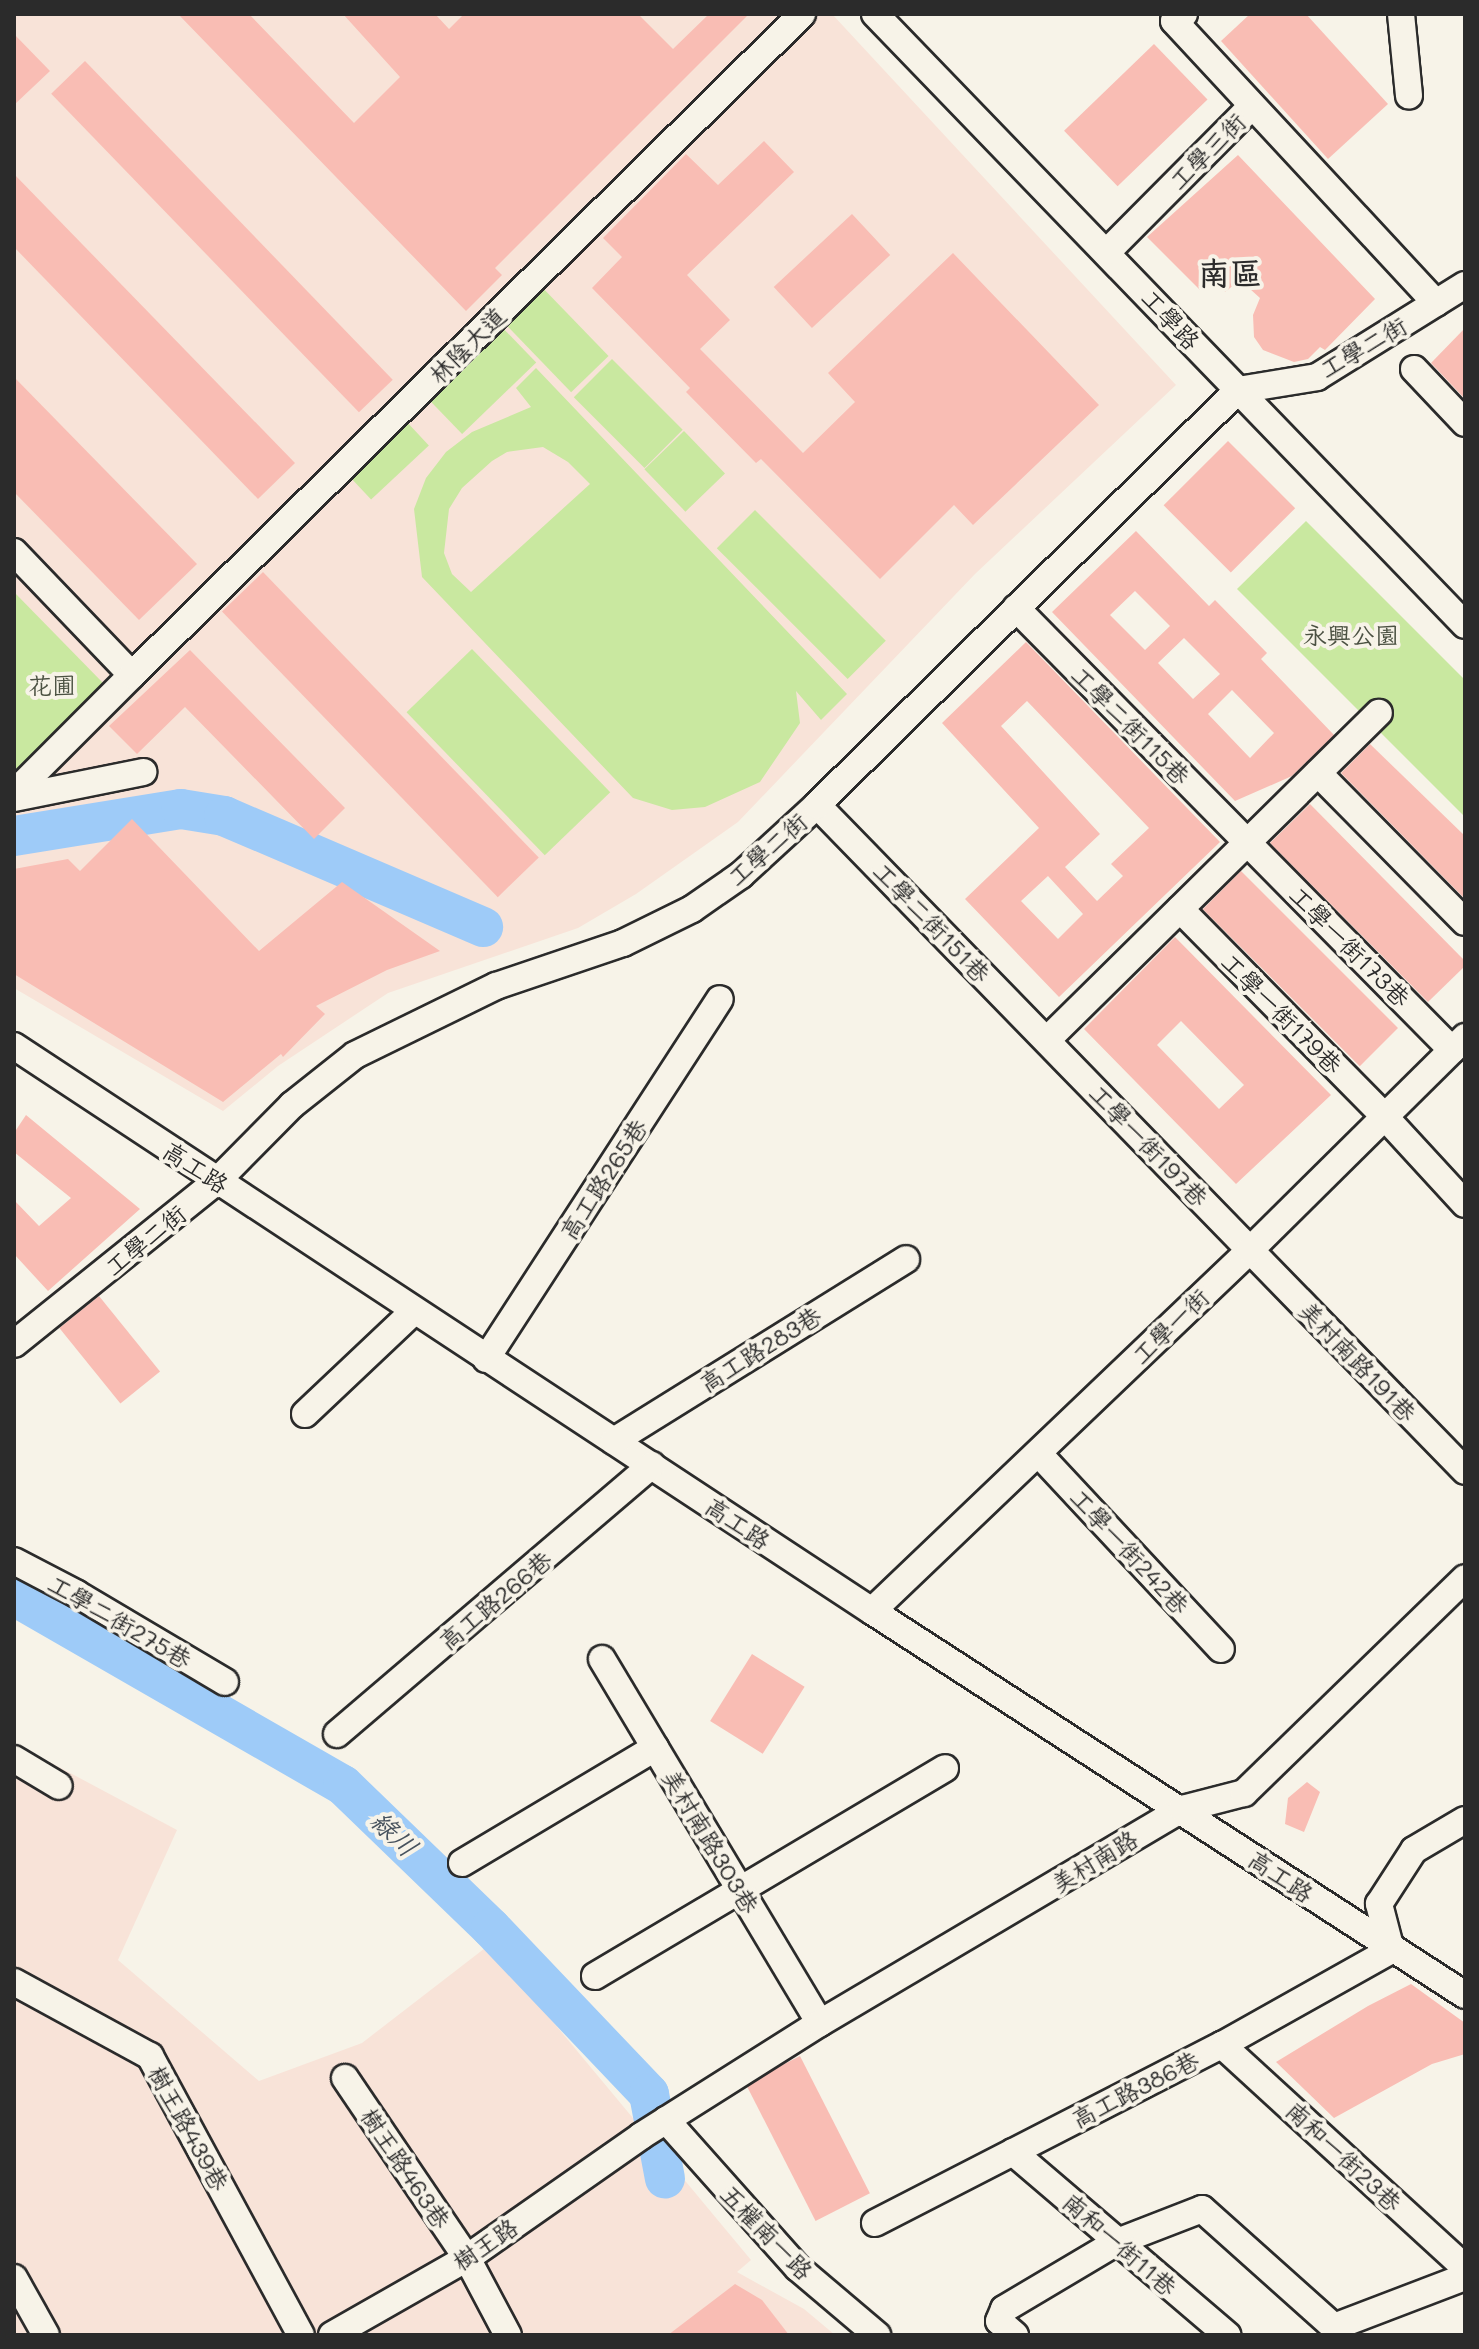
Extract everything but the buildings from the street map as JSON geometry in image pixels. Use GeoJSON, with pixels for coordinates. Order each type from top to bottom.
{"type":"FeatureCollection","features":[{"type":"Feature","properties":{"kind":"street","name":"林陰大道"},"geometry":{"type":"LineString","coordinates":[[14,796],[132,675],[802,14]]}},
{"type":"Feature","properties":{"kind":"street","name":"工學路"},"geometry":{"type":"LineString","coordinates":[[875,14],[1108,251],[1465,625]]}},
{"type":"Feature","properties":{"kind":"street"},"geometry":{"type":"LineString","coordinates":[[1401,14],[1409,96]]}},
{"type":"Feature","properties":{"kind":"street","name":"工學三街"},"geometry":{"type":"LineString","coordinates":[[1108,251],[1251,107],[1176,16]]}},
{"type":"Feature","properties":{"kind":"street"},"geometry":{"type":"LineString","coordinates":[[1251,107],[1436,303]]}},
{"type":"Feature","properties":{"kind":"street","name":"工學二街"},"geometry":{"type":"LineString","coordinates":[[14,1344],[217,1181],[292,1105],[355,1055],[496,986],[623,943],[692,909],[741,875],[817,805],[1238,390],[1317,377],[1465,285]]}},
{"type":"Feature","properties":{"kind":"street"},"geometry":{"type":"LineString","coordinates":[[1414,369],[1465,423]]}},
{"type":"Feature","properties":{"kind":"street"},"geometry":{"type":"LineString","coordinates":[[14,552],[132,675]]}},
{"type":"Feature","properties":{"kind":"street","name":"工學二街115巷"},"geometry":{"type":"LineString","coordinates":[[1016,608],[1247,843]]}},
{"type":"Feature","properties":{"kind":"street"},"geometry":{"type":"LineString","coordinates":[[1047,1040],[1379,713]]}},
{"type":"Feature","properties":{"kind":"street"},"geometry":{"type":"LineString","coordinates":[[14,796],[143,772]]}},
{"type":"Feature","properties":{"kind":"street"},"geometry":{"type":"LineString","coordinates":[[1318,773],[1465,922]]}},
{"type":"Feature","properties":{"kind":"street","name":"工學二街151巷"},"geometry":{"type":"LineString","coordinates":[[817,805],[1047,1040]]}},
{"type":"Feature","properties":{"kind":"street","name":"工學一街173巷"},"geometry":{"type":"LineString","coordinates":[[1247,843],[1459,1044]]}},
{"type":"Feature","properties":{"kind":"street","name":"工學一街179巷"},"geometry":{"type":"LineString","coordinates":[[1180,909],[1385,1117],[1465,1204]]}},
{"type":"Feature","properties":{"kind":"street","name":"高工路265巷"},"geometry":{"type":"LineString","coordinates":[[486,1359],[720,999]]}},
{"type":"Feature","properties":{"kind":"street","name":"工學一街197巷"},"geometry":{"type":"LineString","coordinates":[[1047,1040],[1250,1250]]}},
{"type":"Feature","properties":{"kind":"street","name":"工學一街"},"geometry":{"type":"LineString","coordinates":[[872,1611],[1250,1250],[1459,1044]]}},
{"type":"Feature","properties":{"kind":"street","name":"高工路"},"geometry":{"type":"LineString","coordinates":[[14,1046],[486,1359],[1182,1809],[1391,1950],[1465,1995]]}},
{"type":"Feature","properties":{"kind":"street","name":"美村南路191巷"},"geometry":{"type":"LineString","coordinates":[[1250,1250],[1465,1471]]}},
{"type":"Feature","properties":{"kind":"street","name":"高工路283巷"},"geometry":{"type":"LineString","coordinates":[[614,1441],[906,1259]]}},
{"type":"Feature","properties":{"kind":"street"},"geometry":{"type":"LineString","coordinates":[[305,1414],[414,1311]]}},
{"type":"Feature","properties":{"kind":"street","name":"工學一街242巷"},"geometry":{"type":"LineString","coordinates":[[1038,1453],[1221,1649]]}},
{"type":"Feature","properties":{"kind":"street","name":"高工路266巷"},"geometry":{"type":"LineString","coordinates":[[337,1734],[652,1465]]}},
{"type":"Feature","properties":{"kind":"street","name":"工學二街275巷"},"geometry":{"type":"LineString","coordinates":[[14,1561],[77,1594],[225,1682]]}},
{"type":"Feature","properties":{"kind":"street","name":"美村南路"},"geometry":{"type":"LineString","coordinates":[[677,2114],[820,2023],[1182,1809],[1244,1793],[1465,1578]]}},
{"type":"Feature","properties":{"kind":"street","name":"美村南路303巷"},"geometry":{"type":"LineString","coordinates":[[602,1659],[820,2023]]}},
{"type":"Feature","properties":{"kind":"street"},"geometry":{"type":"LineString","coordinates":[[462,1863],[655,1748]]}},
{"type":"Feature","properties":{"kind":"street"},"geometry":{"type":"LineString","coordinates":[[14,1759],[59,1786]]}},
{"type":"Feature","properties":{"kind":"street"},"geometry":{"type":"LineString","coordinates":[[595,1976],[945,1768]]}},
{"type":"Feature","properties":{"kind":"street"},"geometry":{"type":"LineString","coordinates":[[1391,1950],[1379,1904],[1414,1850],[1465,1820]]}},
{"type":"Feature","properties":{"kind":"street","name":"高工路386巷"},"geometry":{"type":"LineString","coordinates":[[875,2223],[1222,2045],[1391,1950]]}},
{"type":"Feature","properties":{"kind":"street","name":"樹王路439巷"},"geometry":{"type":"LineString","coordinates":[[14,1982],[150,2056],[301,2335]]}},
{"type":"Feature","properties":{"kind":"street","name":"南和一街23巷"},"geometry":{"type":"LineString","coordinates":[[1222,2045],[1465,2268]]}},
{"type":"Feature","properties":{"kind":"street","name":"樹王路463巷"},"geometry":{"type":"LineString","coordinates":[[345,2078],[467,2258],[508,2335]]}},
{"type":"Feature","properties":{"kind":"street","name":"樹王路"},"geometry":{"type":"LineString","coordinates":[[332,2335],[467,2258],[677,2114]]}},
{"type":"Feature","properties":{"kind":"street","name":"五權南一路"},"geometry":{"type":"LineString","coordinates":[[677,2114],[798,2268],[877,2335]]}},
{"type":"Feature","properties":{"kind":"street","name":"南和一街11巷"},"geometry":{"type":"LineString","coordinates":[[1013,2152],[1227,2335]]}},
{"type":"Feature","properties":{"kind":"street"},"geometry":{"type":"LineString","coordinates":[[1015,2335],[999,2321],[1004,2309],[1117,2242],[1202,2209],[1334,2327],[1465,2277]]}},
{"type":"Feature","properties":{"kind":"street"},"geometry":{"type":"LineString","coordinates":[[14,2278],[46,2335]]}},
{"type":"Feature","properties":{"kind":"shaded area"},"geometry":{"type":"Polygon","coordinates":[[[14,14],[832,14],[1176,385],[975,574],[738,822],[636,894],[578,928],[388,993],[278,1066],[223,1111],[14,988],[14,14]]]}},
{"type":"Feature","properties":{"kind":"shaded area"},"geometry":{"type":"Polygon","coordinates":[[[14,1743],[177,1830],[118,1960],[259,2081],[362,2043],[489,1945],[751,2260],[737,2272],[804,2309],[835,2335],[14,2335],[14,1743]]]}},
{"type":"Feature","properties":{"kind":"green space"},"geometry":{"type":"Polygon","coordinates":[[[537,282],[609,356],[571,392],[500,318],[537,282]]]}},
{"type":"Feature","properties":{"kind":"green space"},"geometry":{"type":"Polygon","coordinates":[[[498,323],[536,363],[462,434],[424,395],[498,323]]]}},
{"type":"Feature","properties":{"kind":"green space"},"geometry":{"type":"Polygon","coordinates":[[[612,359],[683,430],[645,468],[574,397],[612,359]]]}},
{"type":"Feature","properties":{"kind":"green space"},"geometry":{"type":"Polygon","coordinates":[[[536,368],[847,694],[821,720],[796,691],[800,723],[760,782],[705,807],[672,810],[633,798],[422,577],[414,509],[426,478],[446,452],[472,432],[531,407],[516,388],[536,368]],[[543,447],[507,452],[462,488],[449,509],[444,553],[452,574],[471,592],[590,484],[568,462],[543,447]]]}},
{"type":"Feature","properties":{"kind":"green space"},"geometry":{"type":"Polygon","coordinates":[[[405,420],[429,446],[371,499],[347,474],[405,420]]]}},
{"type":"Feature","properties":{"kind":"green space"},"geometry":{"type":"Polygon","coordinates":[[[684,431],[725,473],[685,512],[644,469],[684,431]]]}},
{"type":"Feature","properties":{"kind":"green space"},"geometry":{"type":"Polygon","coordinates":[[[755,510],[886,641],[848,679],[717,548],[755,510]]]}},
{"type":"Feature","properties":{"kind":"green space","name":"永興公園"},"geometry":{"type":"Polygon","coordinates":[[[1306,521],[1465,680],[1465,817],[1237,589],[1306,521]]]}},
{"type":"Feature","properties":{"kind":"green space","name":"花圃"},"geometry":{"type":"Polygon","coordinates":[[[14,592],[105,685],[14,774],[14,592]]]}},
{"type":"Feature","properties":{"kind":"green space"},"geometry":{"type":"Polygon","coordinates":[[[472,649],[610,792],[545,855],[407,712],[472,649]]]}},
{"type":"Feature","properties":{"kind":"waterway"},"geometry":{"type":"LineString","coordinates":[[14,836],[181,809],[224,816],[483,927]]}},
{"type":"Feature","properties":{"kind":"waterway","name":"綠川"},"geometry":{"type":"LineString","coordinates":[[14,1596],[343,1785],[491,1928],[649,2094],[665,2179]]}},
{"type":"Feature","properties":{"kind":"district","name":"南區"},"geometry":{"type":"Point","coordinates":[1230,272]}}]}
